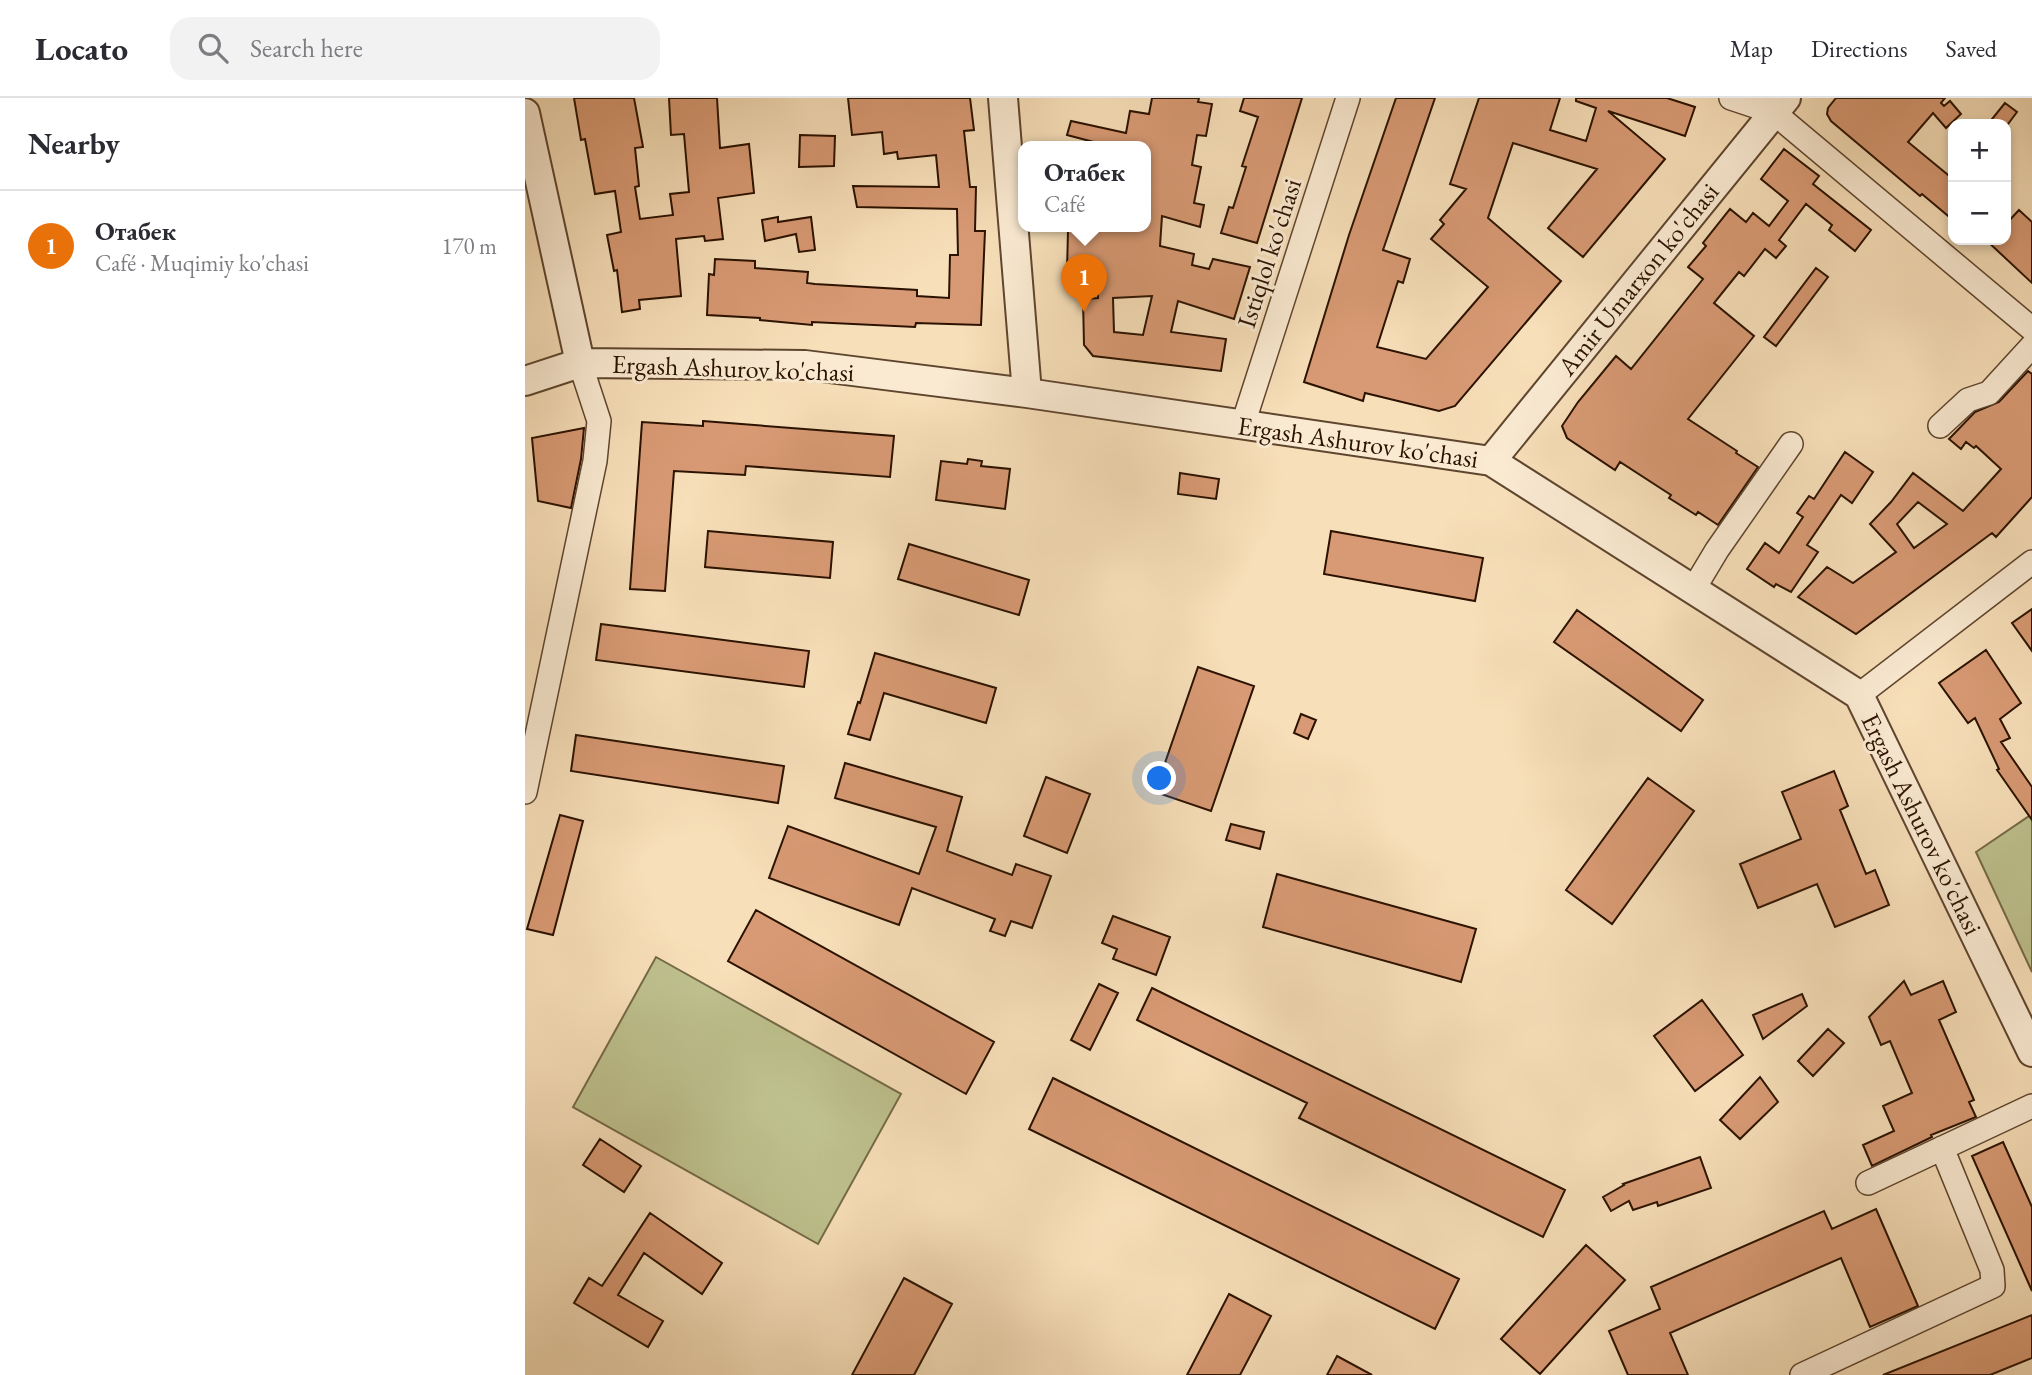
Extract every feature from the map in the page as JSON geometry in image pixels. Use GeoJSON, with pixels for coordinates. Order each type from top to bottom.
{"type":"FeatureCollection","features":[{"type":"Feature","properties":{"kind":"street"},"geometry":{"type":"LineString","coordinates":[[1003,98],[1027,393]]}},
{"type":"Feature","properties":{"kind":"street","name":"Istiqlol ko'chasi"},"geometry":{"type":"LineString","coordinates":[[1243,425],[1348,98]]}},
{"type":"Feature","properties":{"kind":"street"},"geometry":{"type":"LineString","coordinates":[[1731,98],[1779,105],[2032,329]]}},
{"type":"Feature","properties":{"kind":"street","name":"Amir Umarxon ko'chasi"},"geometry":{"type":"LineString","coordinates":[[1491,461],[1779,105]]}},
{"type":"Feature","properties":{"kind":"street"},"geometry":{"type":"LineString","coordinates":[[525,113],[580,363],[599,421],[595,461],[525,792]]}},
{"type":"Feature","properties":{"kind":"street"},"geometry":{"type":"LineString","coordinates":[[1940,426],[1968,400],[1989,393],[2032,346]]}},
{"type":"Feature","properties":{"kind":"street","name":"Ergash Ashurov ko'chasi"},"geometry":{"type":"LineString","coordinates":[[525,381],[580,363],[805,365],[1027,393],[1491,461],[1859,695],[2032,1052]]}},
{"type":"Feature","properties":{"kind":"street"},"geometry":{"type":"LineString","coordinates":[[1693,590],[1717,550],[1791,444]]}},
{"type":"Feature","properties":{"kind":"street"},"geometry":{"type":"LineString","coordinates":[[1859,695],[2032,562]]}},
{"type":"Feature","properties":{"kind":"street"},"geometry":{"type":"LineString","coordinates":[[1868,1183],[2032,1106]]}},
{"type":"Feature","properties":{"kind":"street"},"geometry":{"type":"LineString","coordinates":[[1802,1375],[1829,1369],[1993,1286],[1992,1270],[1942,1148]]}},
{"type":"Feature","properties":{"kind":"green space"},"geometry":{"type":"Polygon","coordinates":[[[2032,814],[2032,972],[1976,852],[2032,814]]]}},
{"type":"Feature","properties":{"kind":"green space"},"geometry":{"type":"Polygon","coordinates":[[[656,957],[901,1094],[818,1244],[573,1107],[656,957]]]}},
{"type":"Feature","properties":{"kind":"building"},"geometry":{"type":"Polygon","coordinates":[[[574,98],[634,98],[643,147],[635,148],[639,186],[635,187],[640,219],[673,215],[670,194],[689,192],[684,134],[671,135],[669,98],[717,98],[720,148],[749,144],[754,193],[718,198],[723,239],[705,241],[704,236],[676,239],[681,296],[639,300],[640,309],[622,312],[617,270],[614,271],[607,235],[621,232],[615,191],[595,194],[585,139],[581,140],[574,98]]]}},
{"type":"Feature","properties":{"kind":"building"},"geometry":{"type":"Polygon","coordinates":[[[848,98],[970,98],[974,130],[964,131],[970,187],[976,187],[975,231],[985,231],[981,325],[916,323],[915,327],[812,322],[812,325],[707,315],[709,274],[714,275],[715,259],[755,261],[755,268],[808,272],[807,283],[917,290],[917,296],[949,298],[950,255],[958,255],[957,209],[857,207],[853,186],[939,187],[936,155],[898,159],[897,152],[884,154],[882,132],[852,135],[848,98]]]}},
{"type":"Feature","properties":{"kind":"building"},"geometry":{"type":"Polygon","coordinates":[[[1152,98],[1199,98],[1198,102],[1212,104],[1206,136],[1197,135],[1192,165],[1201,167],[1194,203],[1204,205],[1200,227],[1162,216],[1160,246],[1194,254],[1192,265],[1209,269],[1213,259],[1250,267],[1234,319],[1178,301],[1171,332],[1226,339],[1221,371],[1093,356],[1084,345],[1083,299],[1098,298],[1097,270],[1067,270],[1068,232],[1151,232],[1151,141],[1090,141],[1067,135],[1071,121],[1126,133],[1130,111],[1149,114],[1152,98]],[[1152,296],[1113,298],[1114,332],[1143,335],[1152,296]]]}},
{"type":"Feature","properties":{"kind":"building"},"geometry":{"type":"Polygon","coordinates":[[[1244,98],[1302,98],[1257,243],[1221,233],[1229,207],[1233,208],[1246,167],[1242,166],[1258,117],[1240,111],[1244,98]]]}},
{"type":"Feature","properties":{"kind":"building"},"geometry":{"type":"Polygon","coordinates":[[[1396,98],[1435,98],[1383,250],[1410,259],[1403,283],[1398,281],[1377,347],[1426,359],[1488,287],[1431,239],[1444,224],[1440,220],[1466,189],[1450,184],[1479,98],[1560,98],[1550,130],[1586,141],[1596,108],[1576,101],[1576,98],[1667,98],[1695,107],[1685,136],[1608,111],[1665,159],[1583,257],[1548,228],[1597,169],[1513,143],[1488,218],[1561,281],[1455,406],[1439,411],[1365,393],[1363,401],[1304,382],[1349,235],[1396,98]]]}},
{"type":"Feature","properties":{"kind":"building"},"geometry":{"type":"Polygon","coordinates":[[[1836,98],[1945,98],[1941,103],[1944,106],[1950,101],[1961,114],[1956,119],[1948,119],[1946,128],[1933,113],[1908,142],[1948,175],[1948,216],[1922,194],[1920,196],[1831,121],[1827,114],[1836,98]]]}},
{"type":"Feature","properties":{"kind":"building"},"geometry":{"type":"Polygon","coordinates":[[[2005,103],[2017,112],[2011,120],[1992,119],[2005,103]]]}},
{"type":"Feature","properties":{"kind":"building"},"geometry":{"type":"Polygon","coordinates":[[[800,135],[835,136],[834,166],[799,167],[800,135]]]}},
{"type":"Feature","properties":{"kind":"building"},"geometry":{"type":"Polygon","coordinates":[[[1784,149],[1819,176],[1813,184],[1871,230],[1855,251],[1829,230],[1832,225],[1806,204],[1779,240],[1786,246],[1776,258],[1765,249],[1744,276],[1739,272],[1714,303],[1754,336],[1688,419],[1758,467],[1718,525],[1669,498],[1671,495],[1620,462],[1615,470],[1567,438],[1562,426],[1616,356],[1631,369],[1703,279],[1688,267],[1706,246],[1703,243],[1730,209],[1746,222],[1753,213],[1769,226],[1788,201],[1761,179],[1784,149]]]}},
{"type":"Feature","properties":{"kind":"building"},"geometry":{"type":"Polygon","coordinates":[[[2019,210],[2032,222],[2032,283],[1991,245],[2011,245],[2011,219],[2019,210]]]}},
{"type":"Feature","properties":{"kind":"building"},"geometry":{"type":"Polygon","coordinates":[[[778,217],[778,222],[811,217],[815,250],[799,252],[796,234],[765,241],[762,220],[778,217]]]}},
{"type":"Feature","properties":{"kind":"building"},"geometry":{"type":"Polygon","coordinates":[[[1816,268],[1828,277],[1776,346],[1764,337],[1816,268]]]}},
{"type":"Feature","properties":{"kind":"building"},"geometry":{"type":"Polygon","coordinates":[[[2028,371],[2032,374],[2032,497],[1996,537],[1992,533],[1856,634],[1798,597],[1827,567],[1853,583],[1896,552],[1870,524],[1913,473],[1963,511],[2001,469],[1976,446],[1974,448],[1966,442],[1961,449],[1949,439],[1975,412],[1999,402],[2028,371]],[[1918,502],[1897,524],[1914,548],[1947,524],[1918,502]]]}},
{"type":"Feature","properties":{"kind":"building"},"geometry":{"type":"Polygon","coordinates":[[[703,421],[894,436],[890,477],[746,466],[745,475],[674,471],[665,591],[630,589],[642,422],[703,426],[703,421]]]}},
{"type":"Feature","properties":{"kind":"building"},"geometry":{"type":"Polygon","coordinates":[[[584,428],[571,508],[538,501],[532,438],[584,428]]]}},
{"type":"Feature","properties":{"kind":"building"},"geometry":{"type":"Polygon","coordinates":[[[1845,452],[1873,472],[1852,503],[1841,495],[1807,545],[1818,552],[1791,592],[1776,584],[1774,587],[1747,569],[1765,543],[1779,553],[1803,517],[1797,513],[1809,496],[1814,499],[1845,452]]]}},
{"type":"Feature","properties":{"kind":"building"},"geometry":{"type":"Polygon","coordinates":[[[968,459],[982,461],[981,466],[1010,469],[1005,509],[936,500],[941,461],[967,464],[968,459]]]}},
{"type":"Feature","properties":{"kind":"building"},"geometry":{"type":"Polygon","coordinates":[[[1180,473],[1219,479],[1216,499],[1178,494],[1180,473]]]}},
{"type":"Feature","properties":{"kind":"building"},"geometry":{"type":"Polygon","coordinates":[[[708,531],[833,542],[830,578],[705,567],[708,531]]]}},
{"type":"Feature","properties":{"kind":"building"},"geometry":{"type":"Polygon","coordinates":[[[1331,531],[1483,558],[1475,601],[1324,574],[1331,531]]]}},
{"type":"Feature","properties":{"kind":"building"},"geometry":{"type":"Polygon","coordinates":[[[909,544],[1029,580],[1019,615],[898,579],[909,544]]]}},
{"type":"Feature","properties":{"kind":"building"},"geometry":{"type":"Polygon","coordinates":[[[2032,609],[2032,651],[2012,623],[2032,609]]]}},
{"type":"Feature","properties":{"kind":"building"},"geometry":{"type":"Polygon","coordinates":[[[1577,610],[1703,700],[1681,731],[1554,642],[1577,610]]]}},
{"type":"Feature","properties":{"kind":"building"},"geometry":{"type":"Polygon","coordinates":[[[601,624],[809,651],[804,687],[596,660],[601,624]]]}},
{"type":"Feature","properties":{"kind":"building"},"geometry":{"type":"Polygon","coordinates":[[[1986,650],[2021,703],[2000,719],[2010,738],[2001,742],[2032,787],[2032,820],[1997,770],[1999,769],[1975,718],[1968,723],[1939,683],[1986,650]]]}},
{"type":"Feature","properties":{"kind":"building"},"geometry":{"type":"Polygon","coordinates":[[[875,653],[996,688],[986,723],[884,693],[870,740],[848,734],[875,653]]]}},
{"type":"Feature","properties":{"kind":"building"},"geometry":{"type":"Polygon","coordinates":[[[1198,667],[1254,686],[1211,811],[1155,792],[1198,667]]]}},
{"type":"Feature","properties":{"kind":"building"},"geometry":{"type":"Polygon","coordinates":[[[1301,714],[1316,720],[1308,739],[1294,733],[1301,714]]]}},
{"type":"Feature","properties":{"kind":"building"},"geometry":{"type":"Polygon","coordinates":[[[576,735],[784,766],[778,803],[571,771],[576,735]]]}},
{"type":"Feature","properties":{"kind":"building"},"geometry":{"type":"Polygon","coordinates":[[[845,763],[962,797],[947,851],[1012,875],[1016,864],[1051,876],[1032,928],[1011,921],[1005,936],[990,931],[995,919],[912,888],[899,925],[769,878],[788,826],[919,874],[936,827],[835,798],[845,763]]]}},
{"type":"Feature","properties":{"kind":"building"},"geometry":{"type":"Polygon","coordinates":[[[1834,771],[1848,806],[1840,810],[1866,874],[1875,870],[1889,905],[1835,927],[1817,884],[1758,908],[1740,864],[1801,839],[1782,792],[1834,771]]]}},
{"type":"Feature","properties":{"kind":"building"},"geometry":{"type":"Polygon","coordinates":[[[1046,777],[1090,794],[1067,853],[1024,836],[1046,777]]]}},
{"type":"Feature","properties":{"kind":"building"},"geometry":{"type":"Polygon","coordinates":[[[1648,778],[1694,811],[1612,924],[1566,890],[1648,778]]]}},
{"type":"Feature","properties":{"kind":"building"},"geometry":{"type":"Polygon","coordinates":[[[560,815],[583,821],[553,935],[527,929],[560,815]]]}},
{"type":"Feature","properties":{"kind":"building"},"geometry":{"type":"Polygon","coordinates":[[[1231,824],[1264,832],[1260,849],[1226,840],[1231,824]]]}},
{"type":"Feature","properties":{"kind":"building"},"geometry":{"type":"Polygon","coordinates":[[[1277,874],[1476,929],[1461,982],[1263,927],[1277,874]]]}},
{"type":"Feature","properties":{"kind":"building"},"geometry":{"type":"Polygon","coordinates":[[[756,910],[994,1042],[966,1094],[728,961],[756,910]]]}},
{"type":"Feature","properties":{"kind":"building"},"geometry":{"type":"Polygon","coordinates":[[[1113,916],[1170,937],[1156,975],[1113,959],[1117,949],[1102,943],[1113,916]]]}},
{"type":"Feature","properties":{"kind":"building"},"geometry":{"type":"Polygon","coordinates":[[[1904,981],[1911,995],[1943,981],[1956,1012],[1939,1020],[1974,1100],[1969,1102],[1976,1117],[1931,1135],[1932,1137],[1872,1166],[1863,1145],[1894,1131],[1883,1106],[1912,1093],[1890,1041],[1881,1045],[1869,1017],[1904,981]]]}},
{"type":"Feature","properties":{"kind":"building"},"geometry":{"type":"Polygon","coordinates":[[[1099,984],[1118,993],[1090,1050],[1071,1040],[1099,984]]]}},
{"type":"Feature","properties":{"kind":"building"},"geometry":{"type":"Polygon","coordinates":[[[1152,988],[1565,1190],[1543,1237],[1299,1118],[1307,1103],[1137,1020],[1152,988]]]}},
{"type":"Feature","properties":{"kind":"building"},"geometry":{"type":"Polygon","coordinates":[[[1802,994],[1807,1006],[1763,1039],[1753,1015],[1802,994]]]}},
{"type":"Feature","properties":{"kind":"building"},"geometry":{"type":"Polygon","coordinates":[[[1702,1000],[1743,1055],[1695,1091],[1654,1036],[1702,1000]]]}},
{"type":"Feature","properties":{"kind":"building"},"geometry":{"type":"Polygon","coordinates":[[[1828,1029],[1844,1043],[1813,1076],[1798,1061],[1828,1029]]]}},
{"type":"Feature","properties":{"kind":"building"},"geometry":{"type":"Polygon","coordinates":[[[1760,1077],[1778,1102],[1740,1139],[1720,1120],[1760,1077]]]}},
{"type":"Feature","properties":{"kind":"building"},"geometry":{"type":"Polygon","coordinates":[[[1053,1078],[1459,1279],[1435,1329],[1029,1129],[1053,1078]]]}},
{"type":"Feature","properties":{"kind":"building"},"geometry":{"type":"Polygon","coordinates":[[[600,1139],[641,1166],[624,1192],[583,1165],[600,1139]]]}},
{"type":"Feature","properties":{"kind":"building"},"geometry":{"type":"Polygon","coordinates":[[[2003,1142],[2032,1207],[2032,1291],[1972,1156],[2003,1142]]]}},
{"type":"Feature","properties":{"kind":"building"},"geometry":{"type":"Polygon","coordinates":[[[1700,1157],[1711,1188],[1658,1206],[1657,1202],[1633,1210],[1629,1201],[1611,1211],[1603,1197],[1623,1184],[1700,1157]]]}},
{"type":"Feature","properties":{"kind":"building"},"geometry":{"type":"Polygon","coordinates":[[[1876,1209],[1918,1306],[1870,1327],[1841,1258],[1670,1333],[1688,1375],[1628,1375],[1609,1331],[1660,1309],[1651,1287],[1824,1211],[1832,1229],[1876,1209]]]}},
{"type":"Feature","properties":{"kind":"building"},"geometry":{"type":"Polygon","coordinates":[[[650,1213],[722,1263],[702,1294],[644,1253],[618,1295],[663,1321],[648,1347],[574,1303],[589,1278],[602,1286],[650,1213]]]}},
{"type":"Feature","properties":{"kind":"building"},"geometry":{"type":"Polygon","coordinates":[[[1586,1245],[1625,1280],[1540,1374],[1501,1339],[1586,1245]]]}},
{"type":"Feature","properties":{"kind":"building"},"geometry":{"type":"Polygon","coordinates":[[[904,1278],[952,1304],[914,1375],[852,1375],[904,1278]]]}},
{"type":"Feature","properties":{"kind":"building"},"geometry":{"type":"Polygon","coordinates":[[[1229,1294],[1271,1316],[1240,1375],[1187,1375],[1229,1294]]]}},
{"type":"Feature","properties":{"kind":"building"},"geometry":{"type":"Polygon","coordinates":[[[2032,1315],[2032,1358],[1990,1375],[1883,1375],[2032,1315]]]}},
{"type":"Feature","properties":{"kind":"building"},"geometry":{"type":"Polygon","coordinates":[[[1337,1356],[1372,1375],[1327,1375],[1337,1356]]]}},
{"type":"Feature","properties":{"kind":"place","name":"Отабек"},"geometry":{"type":"Point","coordinates":[1084,312]}}]}
